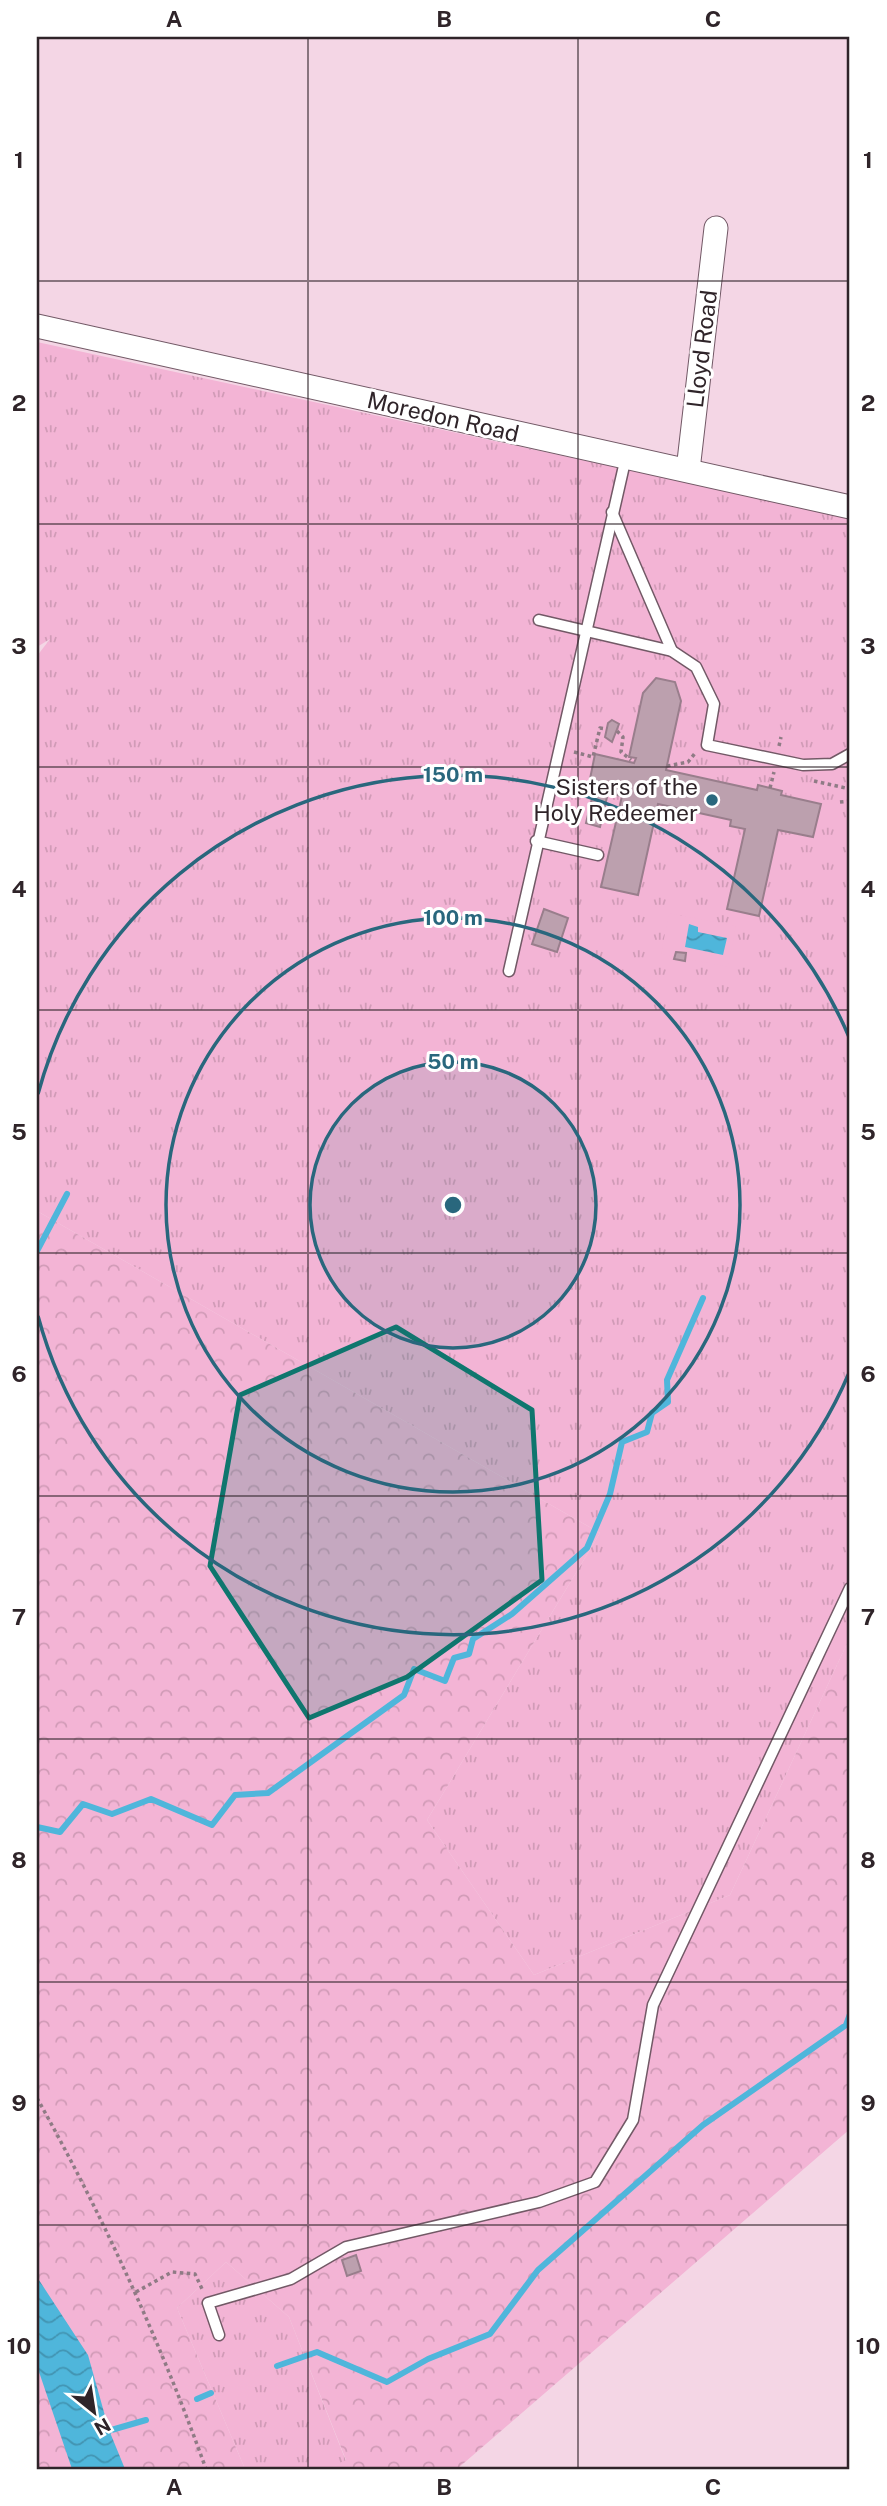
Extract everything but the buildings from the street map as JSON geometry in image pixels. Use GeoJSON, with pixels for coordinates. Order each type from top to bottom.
{"type":"FeatureCollection","features":[{"type":"Feature","properties":{"kind":"street","name":"Lloyd Road"},"geometry":{"type":"LineString","coordinates":[[688,470],[716,228]]}},
{"type":"Feature","properties":{"kind":"street","name":"Moredon Road"},"geometry":{"type":"LineString","coordinates":[[37,326],[850,507]]}},
{"type":"Feature","properties":{"kind":"lane"},"geometry":{"type":"LineString","coordinates":[[509,971],[536,841],[626,457]]}},
{"type":"Feature","properties":{"kind":"lane"},"geometry":{"type":"LineString","coordinates":[[612,512],[672,651]]}},
{"type":"Feature","properties":{"kind":"lane"},"geometry":{"type":"LineString","coordinates":[[539,620],[672,651],[696,667],[712,695],[714,704],[707,745],[803,765],[832,764],[850,754]]}},
{"type":"Feature","properties":{"kind":"lane"},"geometry":{"type":"LineString","coordinates":[[536,841],[598,855]]}},
{"type":"Feature","properties":{"kind":"lane"},"geometry":{"type":"LineString","coordinates":[[219,2336],[208,2302],[291,2278],[346,2247],[539,2203],[595,2182],[634,2120],[653,2005],[850,1588]]}},
{"type":"Feature","properties":{"kind":"path"},"geometry":{"type":"LineString","coordinates":[[562,734],[576,741],[574,752],[593,757],[600,728],[607,729]]}},
{"type":"Feature","properties":{"kind":"path"},"geometry":{"type":"LineString","coordinates":[[617,731],[623,737],[621,752],[631,760]]}},
{"type":"Feature","properties":{"kind":"path"},"geometry":{"type":"LineString","coordinates":[[667,766],[688,762],[694,758],[696,750]]}},
{"type":"Feature","properties":{"kind":"path"},"geometry":{"type":"LineString","coordinates":[[770,788],[775,767]]}},
{"type":"Feature","properties":{"kind":"path"},"geometry":{"type":"LineString","coordinates":[[840,802],[850,801]]}},
{"type":"Feature","properties":{"kind":"path"},"geometry":{"type":"LineString","coordinates":[[37,2098],[90,2196],[136,2292],[206,2469]]}},
{"type":"Feature","properties":{"kind":"path"},"geometry":{"type":"LineString","coordinates":[[136,2292],[172,2272],[195,2274],[208,2302]]}},
{"type":"Feature","properties":{"kind":"highlighted area"},"geometry":{"type":"Polygon","coordinates":[[[396,1327],[532,1410],[542,1580],[407,1677],[309,1718],[210,1566],[240,1395],[396,1327]]]}},
{"type":"Feature","properties":{"kind":"green space"},"geometry":{"type":"Polygon","coordinates":[[[37,342],[850,518],[850,1637],[730,1895],[534,1975],[427,1820],[600,1533],[37,1211],[37,656],[50,639],[37,647],[37,342]]]}},
{"type":"Feature","properties":{"kind":"green space"},"geometry":{"type":"Polygon","coordinates":[[[669,913],[736,926],[728,967],[661,954],[669,913]]]}},
{"type":"Feature","properties":{"kind":"green space"},"geometry":{"type":"Polygon","coordinates":[[[37,1211],[600,1533],[427,1820],[534,1975],[730,1895],[850,1637],[850,2129],[457,2469],[329,2469],[346,2460],[289,2317],[226,2262],[177,2308],[245,2469],[37,2469],[37,1211]]]}},
{"type":"Feature","properties":{"kind":"green space"},"geometry":{"type":"Polygon","coordinates":[[[226,2262],[289,2317],[346,2461],[329,2469],[245,2469],[177,2308],[226,2262]]]}},
{"type":"Feature","properties":{"kind":"water"},"geometry":{"type":"Polygon","coordinates":[[[689,924],[698,927],[698,932],[727,938],[723,955],[685,947],[689,924]]]}},
{"type":"Feature","properties":{"kind":"water"},"geometry":{"type":"Polygon","coordinates":[[[37,2277],[88,2355],[109,2430],[125,2469],[72,2469],[37,2366],[37,2277]]]}},
{"type":"Feature","properties":{"kind":"waterway"},"geometry":{"type":"LineString","coordinates":[[37,1251],[67,1194]]}},
{"type":"Feature","properties":{"kind":"waterway"},"geometry":{"type":"LineString","coordinates":[[37,1827],[60,1832],[83,1804],[112,1814],[151,1799],[212,1825],[235,1795],[268,1793],[404,1695],[414,1669],[445,1681],[454,1658],[469,1654],[473,1639],[512,1614],[587,1548],[610,1494],[622,1442],[647,1432],[652,1413],[668,1402],[667,1380],[703,1298]]}},
{"type":"Feature","properties":{"kind":"waterway"},"geometry":{"type":"LineString","coordinates":[[277,2366],[317,2352],[387,2382],[428,2359],[490,2334],[538,2270],[703,2125],[846,2025],[850,2014]]}},
{"type":"Feature","properties":{"kind":"waterway"},"geometry":{"type":"LineString","coordinates":[[197,2399],[211,2393]]}},
{"type":"Feature","properties":{"kind":"waterway"},"geometry":{"type":"LineString","coordinates":[[101,2433],[146,2420]]}},
{"type":"Feature","properties":{"kind":"place","name":"Sisters of the Holy Redeemer"},"geometry":{"type":"Point","coordinates":[712,800]}}]}
